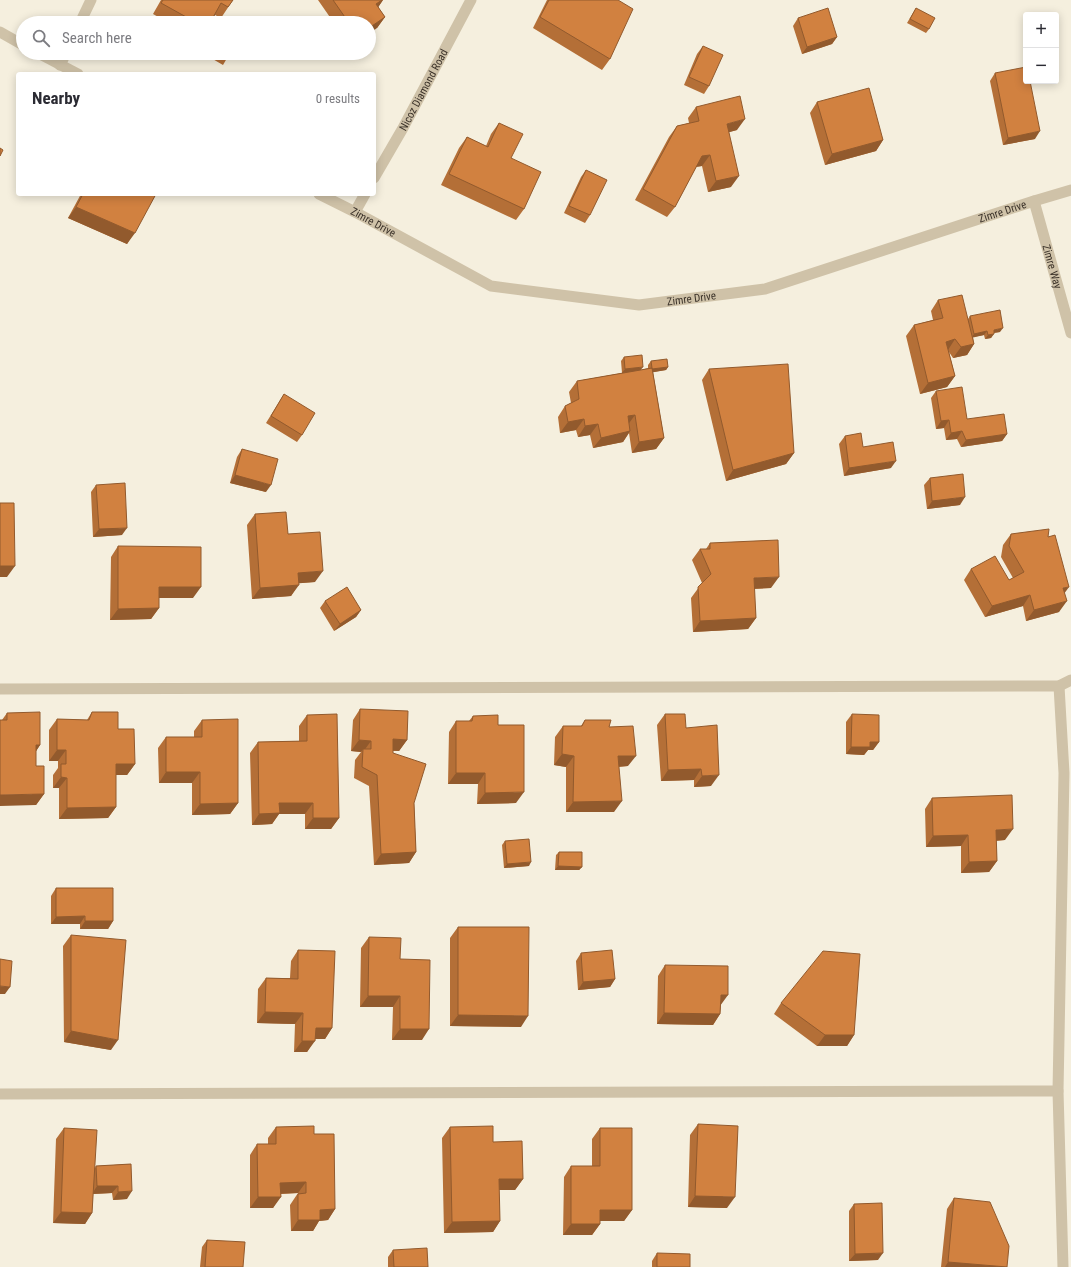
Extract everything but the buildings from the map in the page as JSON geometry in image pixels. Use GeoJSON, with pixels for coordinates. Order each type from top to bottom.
{"type":"FeatureCollection","features":[{"type":"Feature","properties":{"kind":"street"},"geometry":{"type":"LineString","coordinates":[[83,16],[91,0]]}},
{"type":"Feature","properties":{"kind":"street","name":"Nicoz Diamond Road"},"geometry":{"type":"LineString","coordinates":[[376,175],[403,128],[471,0]]}},
{"type":"Feature","properties":{"kind":"street"},"geometry":{"type":"LineString","coordinates":[[0,32],[16,41]]}},
{"type":"Feature","properties":{"kind":"street"},"geometry":{"type":"LineString","coordinates":[[51,60],[74,72]]}},
{"type":"Feature","properties":{"kind":"street"},"geometry":{"type":"LineString","coordinates":[[60,65],[62,60]]}},
{"type":"Feature","properties":{"kind":"street","name":"Zimre Drive"},"geometry":{"type":"LineString","coordinates":[[323,196],[491,286],[639,305],[765,289],[1071,190]]}},
{"type":"Feature","properties":{"kind":"street"},"geometry":{"type":"LineString","coordinates":[[355,212],[364,196]]}},
{"type":"Feature","properties":{"kind":"street","name":"Zimre Way"},"geometry":{"type":"LineString","coordinates":[[1034,201],[1071,333]]}},
{"type":"Feature","properties":{"kind":"street"},"geometry":{"type":"LineString","coordinates":[[0,689],[1060,686],[1071,680]]}},
{"type":"Feature","properties":{"kind":"street"},"geometry":{"type":"LineString","coordinates":[[1060,686],[1064,773],[1058,1091],[1063,1267]]}},
{"type":"Feature","properties":{"kind":"street"},"geometry":{"type":"LineString","coordinates":[[0,1094],[1058,1091]]}}]}
